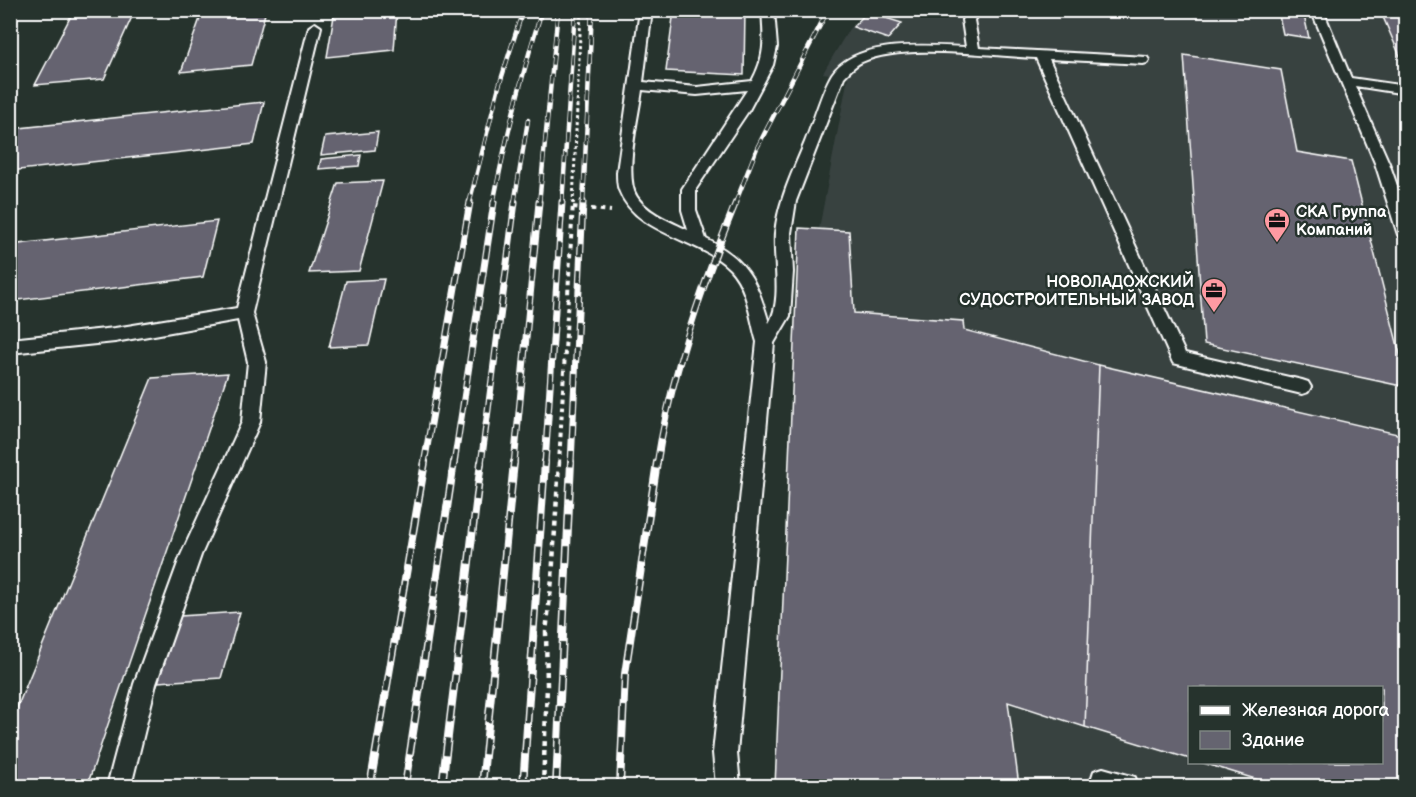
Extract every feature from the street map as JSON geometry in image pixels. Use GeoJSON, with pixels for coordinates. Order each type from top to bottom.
{"type":"FeatureCollection","features":[{"type":"Feature","properties":{"kind":"lane"},"geometry":{"type":"LineString","coordinates":[[646,10],[624,172],[626,191],[638,208],[658,221],[717,249],[737,266],[750,289],[766,342],[725,753],[728,786]]}},
{"type":"Feature","properties":{"kind":"lane"},"geometry":{"type":"LineString","coordinates":[[699,240],[689,210],[689,189],[742,110],[767,65],[771,47],[768,10]]}},
{"type":"Feature","properties":{"kind":"lane"},"geometry":{"type":"LineString","coordinates":[[973,51],[968,20],[976,10]]}},
{"type":"Feature","properties":{"kind":"lane"},"geometry":{"type":"LineString","coordinates":[[1317,10],[1382,163],[1406,235]]}},
{"type":"Feature","properties":{"kind":"lane"},"geometry":{"type":"LineString","coordinates":[[119,786],[145,684],[191,555],[251,422],[257,362],[244,314],[315,27]]}},
{"type":"Feature","properties":{"kind":"lane"},"geometry":{"type":"LineString","coordinates":[[766,342],[782,316],[785,272],[783,233],[789,201],[838,75],[855,60],[880,52],[924,49],[1143,60]]}},
{"type":"Feature","properties":{"kind":"lane"},"geometry":{"type":"LineString","coordinates":[[1041,55],[1179,358],[1302,387]]}},
{"type":"Feature","properties":{"kind":"lane"},"geometry":{"type":"LineString","coordinates":[[1348,81],[1406,90]]}},
{"type":"Feature","properties":{"kind":"lane"},"geometry":{"type":"LineString","coordinates":[[637,85],[704,93],[756,84]]}},
{"type":"Feature","properties":{"kind":"lane"},"geometry":{"type":"LineString","coordinates":[[10,346],[115,335],[244,314]]}},
{"type":"Feature","properties":{"kind":"path"},"geometry":{"type":"LineString","coordinates":[[543,786],[547,686],[546,632],[552,579],[573,207],[581,10]]}},
{"type":"Feature","properties":{"kind":"path"},"geometry":{"type":"LineString","coordinates":[[573,207],[609,211],[638,208]]}},
{"type":"Feature","properties":{"kind":"shaded area"},"geometry":{"type":"Polygon","coordinates":[[[867,10],[1405,11],[1405,786],[775,786],[799,228],[819,229],[848,77],[823,73],[849,29],[867,10]]]}},
{"type":"Feature","properties":{"kind":"building"},"geometry":{"type":"Polygon","coordinates":[[[74,10],[135,10],[104,79],[35,85],[74,10]]]}},
{"type":"Feature","properties":{"kind":"building"},"geometry":{"type":"Polygon","coordinates":[[[203,10],[266,10],[251,65],[181,72],[203,10]]]}},
{"type":"Feature","properties":{"kind":"building"},"geometry":{"type":"Polygon","coordinates":[[[335,10],[397,10],[394,50],[327,57],[335,10]]]}},
{"type":"Feature","properties":{"kind":"building"},"geometry":{"type":"Polygon","coordinates":[[[674,10],[745,10],[744,75],[666,71],[674,10]]]}},
{"type":"Feature","properties":{"kind":"building"},"geometry":{"type":"Polygon","coordinates":[[[1082,10],[1112,10],[1109,17],[1082,10]]]}},
{"type":"Feature","properties":{"kind":"building"},"geometry":{"type":"Polygon","coordinates":[[[1380,10],[1406,10],[1406,70],[1380,10]]]}},
{"type":"Feature","properties":{"kind":"building"},"geometry":{"type":"Polygon","coordinates":[[[1278,11],[1304,15],[1309,38],[1283,34],[1278,11]]]}},
{"type":"Feature","properties":{"kind":"building"},"geometry":{"type":"Polygon","coordinates":[[[867,12],[902,23],[888,39],[853,27],[867,12]]]}},
{"type":"Feature","properties":{"kind":"building"},"geometry":{"type":"Polygon","coordinates":[[[1184,55],[1281,70],[1297,152],[1351,161],[1406,378],[1406,387],[1204,344],[1184,55]]]}},
{"type":"Feature","properties":{"kind":"building"},"geometry":{"type":"Polygon","coordinates":[[[264,102],[254,144],[10,171],[10,129],[264,102]]]}},
{"type":"Feature","properties":{"kind":"building"},"geometry":{"type":"Polygon","coordinates":[[[378,132],[375,150],[321,155],[325,137],[378,132]]]}},
{"type":"Feature","properties":{"kind":"building"},"geometry":{"type":"Polygon","coordinates":[[[361,155],[359,166],[319,169],[321,159],[361,155]]]}},
{"type":"Feature","properties":{"kind":"building"},"geometry":{"type":"Polygon","coordinates":[[[383,181],[359,271],[309,273],[338,183],[383,181]]]}},
{"type":"Feature","properties":{"kind":"building"},"geometry":{"type":"Polygon","coordinates":[[[217,221],[203,277],[10,301],[10,245],[217,221]]]}},
{"type":"Feature","properties":{"kind":"building"},"geometry":{"type":"Polygon","coordinates":[[[799,228],[849,231],[854,313],[963,321],[964,330],[1099,365],[1085,727],[1008,702],[1019,786],[775,786],[799,228]]]}},
{"type":"Feature","properties":{"kind":"building"},"geometry":{"type":"Polygon","coordinates":[[[384,279],[369,345],[329,347],[346,281],[384,279]]]}},
{"type":"Feature","properties":{"kind":"building"},"geometry":{"type":"Polygon","coordinates":[[[1099,365],[1406,436],[1406,786],[1278,786],[1206,764],[1383,764],[1383,686],[1188,686],[1188,758],[1085,727],[1099,365]]]}},
{"type":"Feature","properties":{"kind":"building"},"geometry":{"type":"Polygon","coordinates":[[[228,373],[87,786],[10,786],[10,725],[152,378],[228,373]]]}},
{"type":"Feature","properties":{"kind":"building"},"geometry":{"type":"Polygon","coordinates":[[[240,612],[221,678],[158,682],[180,616],[240,612]]]}},
{"type":"Feature","properties":{"kind":"railway"},"geometry":{"type":"LineString","coordinates":[[469,204],[499,86],[523,10]]}},
{"type":"Feature","properties":{"kind":"railway"},"geometry":{"type":"LineString","coordinates":[[493,204],[515,106],[542,10]]}},
{"type":"Feature","properties":{"kind":"railway"},"geometry":{"type":"LineString","coordinates":[[539,204],[558,10]]}},
{"type":"Feature","properties":{"kind":"railway"},"geometry":{"type":"LineString","coordinates":[[562,204],[575,10]]}},
{"type":"Feature","properties":{"kind":"railway"},"geometry":{"type":"LineString","coordinates":[[583,204],[592,10]]}},
{"type":"Feature","properties":{"kind":"railway"},"geometry":{"type":"LineString","coordinates":[[735,204],[757,148],[828,10]]}},
{"type":"Feature","properties":{"kind":"railway"},"geometry":{"type":"LineString","coordinates":[[514,204],[528,120]]}},
{"type":"Feature","properties":{"kind":"railway"},"geometry":{"type":"LineString","coordinates":[[424,464],[470,202]]}},
{"type":"Feature","properties":{"kind":"railway"},"geometry":{"type":"LineString","coordinates":[[454,464],[494,202]]}},
{"type":"Feature","properties":{"kind":"railway"},"geometry":{"type":"LineString","coordinates":[[481,464],[515,202]]}},
{"type":"Feature","properties":{"kind":"railway"},"geometry":{"type":"LineString","coordinates":[[514,464],[539,202]]}},
{"type":"Feature","properties":{"kind":"railway"},"geometry":{"type":"LineString","coordinates":[[545,464],[562,202]]}},
{"type":"Feature","properties":{"kind":"railway"},"geometry":{"type":"LineString","coordinates":[[571,464],[583,202]]}},
{"type":"Feature","properties":{"kind":"railway"},"geometry":{"type":"LineString","coordinates":[[657,464],[670,398],[689,331],[736,202]]}},
{"type":"Feature","properties":{"kind":"railway"},"geometry":{"type":"LineString","coordinates":[[370,786],[425,462]]}},
{"type":"Feature","properties":{"kind":"railway"},"geometry":{"type":"LineString","coordinates":[[405,786],[454,462]]}},
{"type":"Feature","properties":{"kind":"railway"},"geometry":{"type":"LineString","coordinates":[[442,786],[481,462]]}},
{"type":"Feature","properties":{"kind":"railway"},"geometry":{"type":"LineString","coordinates":[[482,786],[514,462]]}},
{"type":"Feature","properties":{"kind":"railway"},"geometry":{"type":"LineString","coordinates":[[523,786],[545,462]]}},
{"type":"Feature","properties":{"kind":"railway"},"geometry":{"type":"LineString","coordinates":[[556,786],[571,462]]}},
{"type":"Feature","properties":{"kind":"railway"},"geometry":{"type":"LineString","coordinates":[[620,786],[625,674],[657,462]]}},
{"type":"Feature","properties":{"kind":"place","name":"СКА Группа Компаний"},"geometry":{"type":"Point","coordinates":[1277,244]}},
{"type":"Feature","properties":{"kind":"place","name":"НОВОЛАДОЖСКИЙ СУДОСТРОИТЕЛЬНЫЙ ЗАВОД"},"geometry":{"type":"Point","coordinates":[1214,314]}}]}
